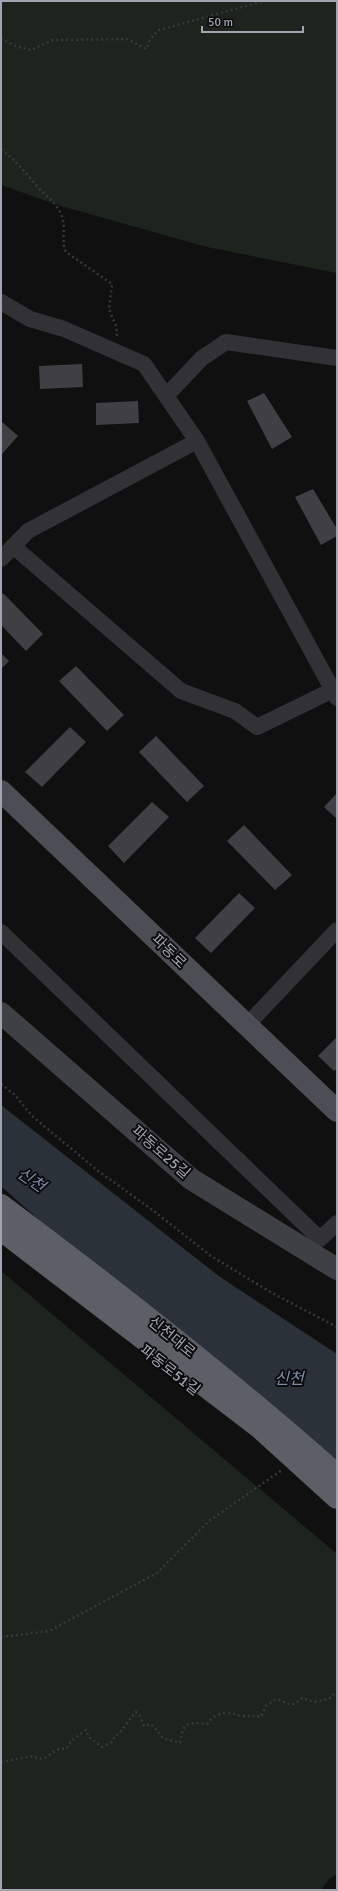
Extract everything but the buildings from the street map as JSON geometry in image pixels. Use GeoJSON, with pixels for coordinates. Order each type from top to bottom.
{"type":"FeatureCollection","features":[{"type":"Feature","properties":{"kind":"highway","name":"신천대로"},"geometry":{"type":"LineString","coordinates":[[1,1205],[102,1281],[283,1427],[337,1475]]}},
{"type":"Feature","properties":{"kind":"highway","name":"신천대로"},"geometry":{"type":"LineString","coordinates":[[1,1230],[260,1428],[337,1498]]}},
{"type":"Feature","properties":{"kind":"main road","name":"파동로"},"geometry":{"type":"LineString","coordinates":[[1,791],[200,980],[246,1026],[337,1111]]}},
{"type":"Feature","properties":{"kind":"street"},"geometry":{"type":"LineString","coordinates":[[1,302],[30,319],[64,329],[144,364],[198,440],[336,692],[257,727],[234,711],[181,691],[13,546]]}},
{"type":"Feature","properties":{"kind":"street"},"geometry":{"type":"LineString","coordinates":[[166,396],[202,358],[226,342],[337,358]]}},
{"type":"Feature","properties":{"kind":"street"},"geometry":{"type":"LineString","coordinates":[[1,559],[28,532],[198,440]]}},
{"type":"Feature","properties":{"kind":"street"},"geometry":{"type":"LineString","coordinates":[[246,1026],[337,930]]}},
{"type":"Feature","properties":{"kind":"street"},"geometry":{"type":"LineString","coordinates":[[1,932],[313,1244],[337,1223]]}},
{"type":"Feature","properties":{"kind":"street","name":"파동로25길"},"geometry":{"type":"LineString","coordinates":[[1,1013],[191,1179],[313,1244],[337,1269]]}},
{"type":"Feature","properties":{"kind":"street","name":"파동로51길"},"geometry":{"type":"LineString","coordinates":[[1,1238],[240,1425],[292,1463],[327,1499],[337,1504]]}},
{"type":"Feature","properties":{"kind":"path"},"geometry":{"type":"LineString","coordinates":[[1,38],[15,46],[31,50],[53,40],[127,39],[146,49],[150,38],[159,30],[264,1]]}},
{"type":"Feature","properties":{"kind":"path"},"geometry":{"type":"LineString","coordinates":[[1,149],[20,165],[38,188],[56,203],[64,222],[64,246],[66,252],[112,284],[109,309],[116,326],[120,353]]}},
{"type":"Feature","properties":{"kind":"path"},"geometry":{"type":"LineString","coordinates":[[1,1084],[15,1095],[32,1116],[97,1170],[155,1212],[211,1256],[272,1293],[337,1327]]}},
{"type":"Feature","properties":{"kind":"path"},"geometry":{"type":"LineString","coordinates":[[1,1637],[49,1631],[157,1573],[209,1521],[292,1463]]}},
{"type":"Feature","properties":{"kind":"path"},"geometry":{"type":"LineString","coordinates":[[1,1762],[33,1756],[39,1759],[45,1758],[56,1750],[67,1748],[71,1741],[86,1730],[89,1737],[102,1747],[112,1742],[115,1735],[122,1730],[126,1722],[136,1712],[140,1716],[144,1726],[150,1724],[163,1738],[180,1743],[182,1730],[185,1726],[192,1722],[207,1724],[211,1718],[229,1713],[241,1717],[250,1714],[261,1717],[266,1706],[276,1699],[293,1704],[296,1704],[302,1698],[314,1702],[329,1699],[337,1691]]}},
{"type":"Feature","properties":{"kind":"shaded area"},"geometry":{"type":"Polygon","coordinates":[[[1,1],[337,1],[337,273],[207,247],[61,206],[1,185],[1,1]]]}},
{"type":"Feature","properties":{"kind":"shaded area"},"geometry":{"type":"Polygon","coordinates":[[[1,1271],[337,1554],[337,1874],[329,1879],[321,1890],[1,1890],[1,1271]]]}},
{"type":"Feature","properties":{"kind":"water","name":"신천"},"geometry":{"type":"Polygon","coordinates":[[[1,1105],[220,1277],[337,1354],[337,1464],[265,1422],[1,1186],[1,1105]]]}}]}
